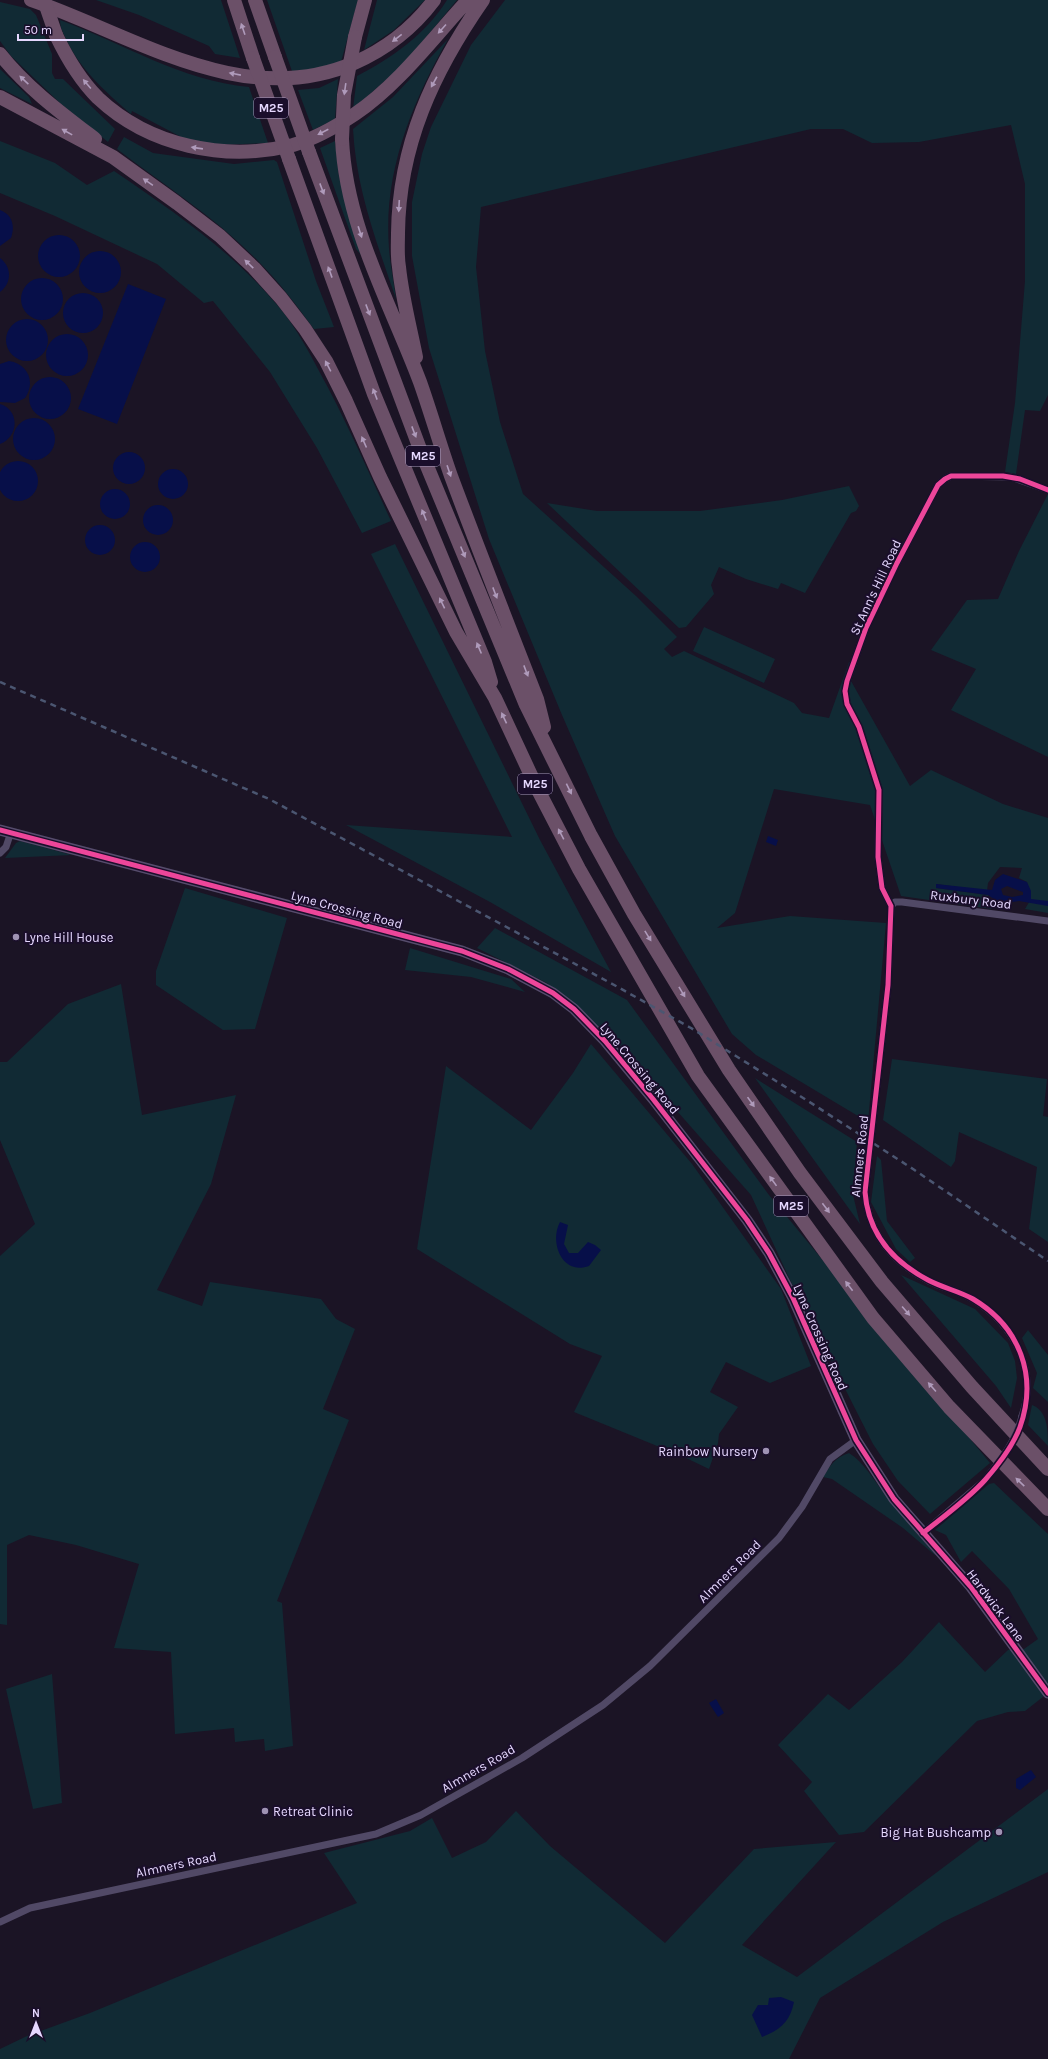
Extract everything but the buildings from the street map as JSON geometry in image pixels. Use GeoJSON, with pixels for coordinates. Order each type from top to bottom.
{"type":"FeatureCollection","features":[{"type":"Feature","properties":{"kind":"highway"},"geometry":{"type":"LineString","coordinates":[[31,0],[64,11],[180,60],[210,70],[272,79],[323,74],[368,57],[395,40],[421,17],[434,0]]}},
{"type":"Feature","properties":{"kind":"highway"},"geometry":{"type":"LineString","coordinates":[[44,0],[56,35],[76,72],[98,98],[129,122],[159,137],[191,147],[218,151],[250,152],[294,144],[318,134],[356,113],[380,93],[410,63],[468,0]]}},
{"type":"Feature","properties":{"kind":"highway","name":"M25"},"geometry":{"type":"LineString","coordinates":[[234,0],[253,58],[374,394],[485,662],[495,698],[536,786],[579,869],[698,1076],[873,1318],[949,1407],[1048,1509]]}},
{"type":"Feature","properties":{"kind":"highway","name":"M25"},"geometry":{"type":"LineString","coordinates":[[255,0],[309,152],[420,449],[526,705],[552,754],[591,836],[634,914],[729,1070],[796,1167],[882,1282],[972,1387],[1048,1469]]}},
{"type":"Feature","properties":{"kind":"highway"},"geometry":{"type":"LineString","coordinates":[[365,0],[344,95],[342,139],[347,182],[359,228],[379,284],[419,381],[451,475],[537,699],[552,754]]}},
{"type":"Feature","properties":{"kind":"highway"},"geometry":{"type":"LineString","coordinates":[[419,381],[398,266],[398,204],[403,173],[410,142],[430,89],[462,31],[483,0]]}},
{"type":"Feature","properties":{"kind":"highway"},"geometry":{"type":"LineString","coordinates":[[0,54],[10,67],[50,104],[96,140],[113,158]]}},
{"type":"Feature","properties":{"kind":"highway"},"geometry":{"type":"LineString","coordinates":[[0,96],[113,158],[220,236],[281,298],[305,329],[326,361],[346,401],[387,492],[456,632],[495,698]]}},
{"type":"Feature","properties":{"kind":"street","name":"St Ann's Hill Road"},"geometry":{"type":"LineString","coordinates":[[891,906],[882,888],[878,857],[878,790],[859,727],[846,704],[845,697],[846,681],[866,628],[934,492],[945,479],[959,475],[1003,476],[1020,479],[1048,490]]}},
{"type":"Feature","properties":{"kind":"street","name":"Lyne Crossing Road"},"geometry":{"type":"LineString","coordinates":[[0,853],[6,847],[5,831],[462,951],[508,969],[553,993],[574,1009],[605,1041],[653,1098],[747,1220],[769,1253],[793,1298],[856,1440],[894,1499],[923,1534]]}},
{"type":"Feature","properties":{"kind":"street","name":"Ruxbury Road"},"geometry":{"type":"LineString","coordinates":[[891,906],[895,902],[902,902],[1048,921]]}},
{"type":"Feature","properties":{"kind":"street","name":"Almners Road"},"geometry":{"type":"LineString","coordinates":[[891,906],[888,985],[864,1192],[866,1209],[885,1247],[904,1266],[929,1281],[973,1299],[997,1317],[1016,1341],[1023,1358],[1026,1374],[1027,1396],[1020,1428],[1009,1449],[984,1481],[923,1534]]}},
{"type":"Feature","properties":{"kind":"street","name":"Almners Road"},"geometry":{"type":"LineString","coordinates":[[0,1922],[30,1908],[376,1834],[421,1815],[522,1758],[567,1729],[603,1705],[650,1666],[737,1582],[779,1538],[802,1507],[830,1459],[856,1440]]}},
{"type":"Feature","properties":{"kind":"street","name":"Hardwick Lane"},"geometry":{"type":"LineString","coordinates":[[923,1534],[971,1587],[1048,1694]]}},
{"type":"Feature","properties":{"kind":"shaded area"},"geometry":{"type":"Polygon","coordinates":[[[96,0],[221,0],[240,58],[215,54],[209,46],[139,15],[96,0]]]}},
{"type":"Feature","properties":{"kind":"shaded area"},"geometry":{"type":"Polygon","coordinates":[[[267,0],[358,0],[341,62],[293,74],[267,0]]]}},
{"type":"Feature","properties":{"kind":"shaded area"},"geometry":{"type":"Polygon","coordinates":[[[377,0],[425,0],[394,30],[364,50],[377,0]]]}},
{"type":"Feature","properties":{"kind":"shaded area"},"geometry":{"type":"Polygon","coordinates":[[[447,0],[457,0],[403,65],[353,109],[357,76],[395,53],[419,34],[439,12],[447,0]]]}},
{"type":"Feature","properties":{"kind":"shaded area"},"geometry":{"type":"Polygon","coordinates":[[[505,0],[1048,0],[1048,395],[1040,411],[1025,410],[1016,474],[1005,472],[1015,403],[1025,281],[1025,184],[1011,125],[919,142],[872,143],[843,129],[811,129],[481,207],[476,267],[485,351],[500,422],[523,494],[636,596],[677,637],[664,649],[672,657],[684,651],[794,703],[802,713],[829,718],[849,662],[857,665],[851,681],[910,786],[931,770],[1003,804],[1048,818],[1048,913],[1025,909],[1031,899],[1027,882],[1019,878],[1022,868],[1000,867],[988,883],[987,891],[936,884],[936,888],[988,895],[992,909],[901,896],[870,805],[774,789],[735,913],[717,928],[790,916],[886,923],[868,1122],[756,1055],[732,1034],[615,836],[562,715],[489,539],[429,348],[412,256],[412,202],[422,154],[431,127],[471,45],[505,0]]]}},
{"type":"Feature","properties":{"kind":"shaded area"},"geometry":{"type":"Polygon","coordinates":[[[0,2],[30,9],[36,15],[52,54],[52,73],[55,79],[63,79],[115,129],[108,142],[60,103],[11,56],[0,41],[0,2]]]}},
{"type":"Feature","properties":{"kind":"shaded area"},"geometry":{"type":"Polygon","coordinates":[[[60,20],[176,69],[224,83],[249,87],[268,143],[214,145],[183,138],[132,111],[131,114],[94,79],[78,60],[63,33],[60,20]]]}},
{"type":"Feature","properties":{"kind":"shaded area"},"geometry":{"type":"Polygon","coordinates":[[[448,39],[412,113],[396,165],[388,220],[390,254],[396,299],[368,216],[358,173],[353,129],[393,97],[448,39]]]}},
{"type":"Feature","properties":{"kind":"shaded area"},"geometry":{"type":"Polygon","coordinates":[[[0,69],[29,97],[32,104],[0,88],[0,69]]]}},
{"type":"Feature","properties":{"kind":"shaded area"},"geometry":{"type":"Polygon","coordinates":[[[338,79],[335,119],[313,130],[298,90],[319,88],[338,79]]]}},
{"type":"Feature","properties":{"kind":"shaded area"},"geometry":{"type":"Polygon","coordinates":[[[124,137],[153,153],[234,164],[274,160],[277,162],[316,281],[334,327],[314,329],[295,303],[244,247],[191,203],[117,149],[124,137]]]}},
{"type":"Feature","properties":{"kind":"shaded area"},"geometry":{"type":"Polygon","coordinates":[[[0,141],[55,163],[87,185],[114,171],[197,230],[254,279],[285,315],[309,352],[348,427],[391,521],[362,533],[317,448],[270,372],[213,301],[204,303],[157,264],[55,216],[0,193],[0,141]]]}},
{"type":"Feature","properties":{"kind":"shaded area"},"geometry":{"type":"Polygon","coordinates":[[[335,141],[339,176],[362,256],[356,249],[320,148],[335,141]]]}},
{"type":"Feature","properties":{"kind":"shaded area"},"geometry":{"type":"Polygon","coordinates":[[[0,210],[8,215],[12,221],[13,229],[11,238],[0,246],[0,210]]]}},
{"type":"Feature","properties":{"kind":"shaded area"},"geometry":{"type":"Polygon","coordinates":[[[55,235],[63,235],[71,238],[77,244],[80,256],[77,268],[71,274],[63,277],[55,277],[47,274],[41,268],[38,260],[38,252],[41,244],[47,238],[55,235]]]}},
{"type":"Feature","properties":{"kind":"shaded area"},"geometry":{"type":"Polygon","coordinates":[[[100,251],[115,257],[121,272],[115,287],[100,293],[85,287],[79,272],[85,257],[100,251]]]}},
{"type":"Feature","properties":{"kind":"shaded area"},"geometry":{"type":"Polygon","coordinates":[[[0,258],[7,266],[9,275],[7,284],[0,292],[0,258]]]}},
{"type":"Feature","properties":{"kind":"shaded area"},"geometry":{"type":"Polygon","coordinates":[[[38,278],[46,278],[57,284],[63,295],[63,303],[57,314],[46,320],[38,320],[27,314],[21,303],[21,295],[27,284],[38,278]]]}},
{"type":"Feature","properties":{"kind":"shaded area"},"geometry":{"type":"Polygon","coordinates":[[[128,284],[166,299],[117,424],[78,409],[128,284]]]}},
{"type":"Feature","properties":{"kind":"shaded area"},"geometry":{"type":"Polygon","coordinates":[[[87,293],[94,296],[100,302],[103,313],[102,321],[94,330],[87,333],[79,333],[72,330],[64,321],[63,309],[66,302],[75,294],[87,293]]]}},
{"type":"Feature","properties":{"kind":"shaded area"},"geometry":{"type":"Polygon","coordinates":[[[27,319],[42,325],[48,340],[42,355],[27,361],[12,355],[6,340],[12,325],[27,319]]]}},
{"type":"Feature","properties":{"kind":"shaded area"},"geometry":{"type":"Polygon","coordinates":[[[67,334],[82,340],[88,355],[82,370],[67,376],[52,370],[46,355],[52,340],[67,334]]]}},
{"type":"Feature","properties":{"kind":"shaded area"},"geometry":{"type":"Polygon","coordinates":[[[9,361],[21,366],[25,370],[30,380],[30,386],[25,398],[15,403],[0,402],[0,364],[9,361]]]}},
{"type":"Feature","properties":{"kind":"shaded area"},"geometry":{"type":"Polygon","coordinates":[[[46,377],[54,377],[62,380],[68,386],[71,398],[68,410],[62,416],[54,419],[46,419],[38,416],[32,410],[29,402],[29,394],[32,386],[38,380],[46,377]]]}},
{"type":"Feature","properties":{"kind":"shaded area"},"geometry":{"type":"Polygon","coordinates":[[[0,404],[7,407],[11,412],[14,417],[15,424],[11,436],[0,444],[0,404]]]}},
{"type":"Feature","properties":{"kind":"shaded area"},"geometry":{"type":"Polygon","coordinates":[[[30,418],[38,418],[46,421],[52,427],[55,439],[52,451],[46,457],[38,460],[30,460],[22,457],[16,451],[13,443],[13,435],[16,427],[22,421],[30,418]]]}},
{"type":"Feature","properties":{"kind":"shaded area"},"geometry":{"type":"Polygon","coordinates":[[[129,452],[140,457],[145,468],[140,479],[129,484],[118,479],[113,468],[118,457],[129,452]]]}},
{"type":"Feature","properties":{"kind":"shaded area"},"geometry":{"type":"Polygon","coordinates":[[[22,461],[29,464],[35,470],[38,481],[37,489],[29,498],[22,501],[14,501],[7,498],[-1,489],[-2,477],[1,470],[10,462],[22,461]]]}},
{"type":"Feature","properties":{"kind":"shaded area"},"geometry":{"type":"Polygon","coordinates":[[[173,469],[184,473],[188,484],[184,495],[173,499],[162,495],[158,484],[162,473],[173,469]]]}},
{"type":"Feature","properties":{"kind":"shaded area"},"geometry":{"type":"Polygon","coordinates":[[[849,486],[859,506],[856,511],[851,513],[805,593],[781,583],[778,589],[746,579],[719,567],[711,585],[714,594],[686,627],[679,628],[547,503],[597,511],[700,511],[782,500],[849,486]]]}},
{"type":"Feature","properties":{"kind":"shaded area"},"geometry":{"type":"Polygon","coordinates":[[[115,489],[121,490],[129,498],[129,510],[121,518],[115,519],[109,518],[101,510],[100,504],[101,498],[109,490],[115,489]]]}},
{"type":"Feature","properties":{"kind":"shaded area"},"geometry":{"type":"Polygon","coordinates":[[[1048,494],[1048,757],[951,710],[976,669],[931,650],[967,600],[998,599],[1019,551],[1048,494]]]}},
{"type":"Feature","properties":{"kind":"shaded area"},"geometry":{"type":"Polygon","coordinates":[[[158,505],[169,509],[173,520],[169,531],[158,535],[147,531],[143,520],[147,509],[158,505]]]}},
{"type":"Feature","properties":{"kind":"shaded area"},"geometry":{"type":"Polygon","coordinates":[[[100,525],[106,526],[114,534],[114,546],[106,554],[100,555],[94,554],[86,546],[85,540],[86,534],[94,526],[100,525]]]}},
{"type":"Feature","properties":{"kind":"shaded area"},"geometry":{"type":"Polygon","coordinates":[[[145,542],[156,546],[160,557],[156,568],[145,572],[134,568],[130,557],[134,546],[145,542]]]}},
{"type":"Feature","properties":{"kind":"shaded area"},"geometry":{"type":"Polygon","coordinates":[[[395,544],[540,840],[611,972],[490,902],[346,825],[512,837],[371,554],[395,544]]]}},
{"type":"Feature","properties":{"kind":"shaded area"},"geometry":{"type":"Polygon","coordinates":[[[704,627],[775,659],[764,683],[693,651],[704,627]]]}},
{"type":"Feature","properties":{"kind":"shaded area"},"geometry":{"type":"Polygon","coordinates":[[[768,836],[778,840],[776,846],[766,842],[768,836]]]}},
{"type":"Feature","properties":{"kind":"shaded area"},"geometry":{"type":"Polygon","coordinates":[[[20,841],[72,855],[5,858],[16,843],[20,841]]]}},
{"type":"Feature","properties":{"kind":"shaded area"},"geometry":{"type":"Polygon","coordinates":[[[1003,874],[1027,882],[1031,891],[1031,899],[1048,901],[1048,906],[1019,901],[1003,903],[998,902],[988,895],[936,888],[936,884],[992,890],[995,880],[1003,874]],[[1007,886],[1001,889],[1003,895],[1012,897],[1023,895],[1023,892],[1007,886]]]}},
{"type":"Feature","properties":{"kind":"shaded area"},"geometry":{"type":"Polygon","coordinates":[[[185,888],[287,918],[255,1029],[223,1030],[156,985],[156,971],[185,888]]]}},
{"type":"Feature","properties":{"kind":"shaded area"},"geometry":{"type":"Polygon","coordinates":[[[495,928],[627,1000],[769,1195],[990,1463],[930,1514],[898,1481],[873,1444],[790,1280],[751,1195],[618,1044],[547,983],[477,948],[495,928]]]}},
{"type":"Feature","properties":{"kind":"shaded area"},"geometry":{"type":"Polygon","coordinates":[[[410,948],[511,979],[525,992],[471,977],[405,970],[410,948]]]}},
{"type":"Feature","properties":{"kind":"shaded area"},"geometry":{"type":"Polygon","coordinates":[[[121,984],[142,1115],[236,1095],[211,1184],[157,1290],[202,1306],[210,1282],[321,1299],[336,1319],[355,1329],[323,1409],[349,1420],[277,1601],[282,1603],[293,1746],[265,1751],[264,1739],[235,1742],[234,1728],[175,1734],[171,1652],[114,1648],[139,1564],[76,1545],[29,1535],[7,1545],[7,1625],[0,1624],[0,1256],[35,1224],[0,1140],[0,1062],[7,1062],[68,1004],[121,984]]]}},
{"type":"Feature","properties":{"kind":"shaded area"},"geometry":{"type":"Polygon","coordinates":[[[591,1044],[692,1164],[781,1289],[811,1366],[770,1383],[726,1362],[710,1392],[738,1407],[719,1434],[718,1443],[709,1469],[684,1457],[574,1412],[602,1356],[570,1344],[417,1249],[446,1066],[531,1130],[573,1073],[591,1044]]]}},
{"type":"Feature","properties":{"kind":"shaded area"},"geometry":{"type":"Polygon","coordinates":[[[892,1059],[1047,1079],[1043,1116],[1048,1117],[1048,1242],[1029,1229],[1037,1167],[959,1132],[955,1161],[951,1167],[883,1120],[892,1059]]]}},
{"type":"Feature","properties":{"kind":"shaded area"},"geometry":{"type":"Polygon","coordinates":[[[755,1078],[857,1142],[853,1195],[860,1224],[755,1078]]]}},
{"type":"Feature","properties":{"kind":"shaded area"},"geometry":{"type":"Polygon","coordinates":[[[877,1156],[881,1160],[887,1221],[915,1258],[910,1262],[896,1249],[871,1202],[877,1156]]]}},
{"type":"Feature","properties":{"kind":"shaded area"},"geometry":{"type":"Polygon","coordinates":[[[560,1222],[568,1225],[564,1244],[569,1253],[578,1253],[588,1242],[601,1250],[589,1266],[580,1268],[572,1266],[565,1262],[560,1255],[556,1239],[560,1222]]]}},
{"type":"Feature","properties":{"kind":"shaded area"},"geometry":{"type":"Polygon","coordinates":[[[901,1275],[975,1309],[1008,1343],[1015,1361],[1017,1378],[1011,1408],[996,1386],[901,1275]]]}},
{"type":"Feature","properties":{"kind":"shaded area"},"geometry":{"type":"Polygon","coordinates":[[[1028,1330],[1048,1355],[1048,1402],[1033,1388],[1037,1373],[1022,1338],[1028,1330]]]}},
{"type":"Feature","properties":{"kind":"shaded area"},"geometry":{"type":"Polygon","coordinates":[[[1032,1405],[1041,1412],[1046,1422],[1048,1446],[1028,1425],[1032,1405]]]}},
{"type":"Feature","properties":{"kind":"shaded area"},"geometry":{"type":"Polygon","coordinates":[[[849,1453],[860,1462],[891,1502],[919,1531],[936,1556],[903,1528],[832,1479],[823,1477],[834,1462],[840,1457],[849,1453]]]}},
{"type":"Feature","properties":{"kind":"shaded area"},"geometry":{"type":"Polygon","coordinates":[[[994,1483],[1048,1534],[1048,1693],[1025,1711],[1008,1712],[977,1721],[864,1832],[839,1835],[804,1791],[812,1782],[778,1745],[828,1694],[849,1710],[902,1662],[939,1622],[985,1672],[1008,1650],[1024,1649],[1038,1639],[1009,1589],[972,1551],[961,1562],[946,1535],[935,1530],[989,1484],[994,1483]]]}},
{"type":"Feature","properties":{"kind":"shaded area"},"geometry":{"type":"Polygon","coordinates":[[[52,1674],[62,1803],[33,1809],[6,1689],[52,1674]]]}},
{"type":"Feature","properties":{"kind":"shaded area"},"geometry":{"type":"Polygon","coordinates":[[[716,1699],[724,1713],[718,1717],[709,1703],[716,1699]]]}},
{"type":"Feature","properties":{"kind":"shaded area"},"geometry":{"type":"Polygon","coordinates":[[[1031,1770],[1036,1777],[1020,1790],[1016,1788],[1016,1779],[1031,1770]]]}},
{"type":"Feature","properties":{"kind":"shaded area"},"geometry":{"type":"Polygon","coordinates":[[[1048,1789],[1048,1872],[943,1922],[820,1998],[789,2059],[0,2059],[0,2049],[27,2036],[90,2013],[357,1903],[324,1853],[410,1831],[432,1818],[452,1858],[486,1842],[516,1811],[550,1846],[665,1943],[754,1849],[836,1842],[742,1945],[797,1977],[1048,1789]]]}},
{"type":"Feature","properties":{"kind":"shaded area"},"geometry":{"type":"Polygon","coordinates":[[[781,1997],[794,2002],[790,2015],[779,2028],[762,2037],[752,2015],[758,2005],[768,2005],[769,1998],[781,1997]]]}},
{"type":"Feature","properties":{"kind":"railway"},"geometry":{"type":"LineString","coordinates":[[0,682],[269,799],[616,986],[691,1028],[808,1101],[913,1169],[1048,1261]]}},
{"type":"Feature","properties":{"kind":"cycle path"},"geometry":{"type":"LineString","coordinates":[[923,1533],[971,1494],[985,1480],[1005,1455],[1020,1427],[1025,1408],[1027,1389],[1021,1354],[1013,1338],[1003,1324],[989,1310],[973,1299],[928,1280],[903,1264],[884,1245],[871,1221],[867,1207],[865,1192],[888,985],[891,906],[882,888],[878,857],[879,790],[859,727],[847,704],[845,691],[847,681],[866,628],[897,563],[938,485],[951,476],[1003,476],[1020,479],[1048,490]]}},
{"type":"Feature","properties":{"kind":"cycle path"},"geometry":{"type":"LineString","coordinates":[[0,830],[462,951],[508,969],[553,993],[574,1009],[605,1041],[653,1099],[747,1220],[769,1253],[793,1298],[856,1440],[894,1499],[971,1587],[1048,1693]]}},
{"type":"Feature","properties":{"kind":"place","name":"Lyne Hill House"},"geometry":{"type":"Point","coordinates":[16,937]}},
{"type":"Feature","properties":{"kind":"place","name":"Rainbow Nursery"},"geometry":{"type":"Point","coordinates":[766,1451]}},
{"type":"Feature","properties":{"kind":"place","name":"Retreat Clinic"},"geometry":{"type":"Point","coordinates":[265,1811]}},
{"type":"Feature","properties":{"kind":"place","name":"Big Hat Bushcamp"},"geometry":{"type":"Point","coordinates":[999,1832]}}]}
